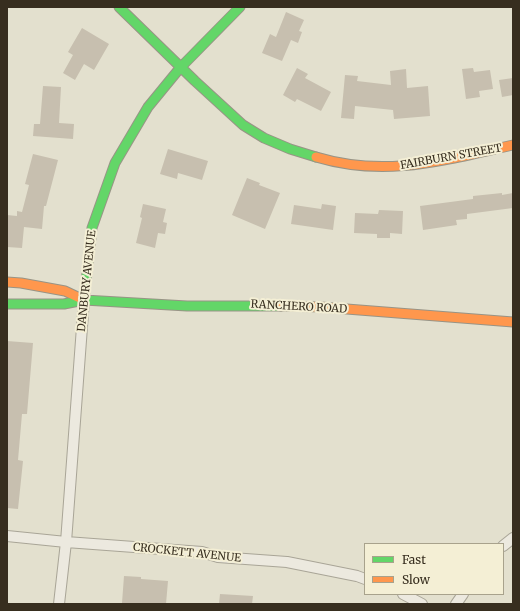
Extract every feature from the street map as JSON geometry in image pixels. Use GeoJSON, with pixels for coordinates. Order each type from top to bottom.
{"type":"FeatureCollection","features":[{"type":"Feature","properties":{"kind":"street","name":"FAIRBURN STREET"},"geometry":{"type":"LineString","coordinates":[[119,7],[180,68],[230,114],[257,134],[314,158],[370,166],[396,167],[513,145]]}},
{"type":"Feature","properties":{"kind":"street","name":"DANBURY AVENUE"},"geometry":{"type":"LineString","coordinates":[[59,604],[66,542],[84,300],[92,228],[115,163],[148,107],[180,68],[240,7]]}},
{"type":"Feature","properties":{"kind":"street","name":"RANCHERO ROAD"},"geometry":{"type":"LineString","coordinates":[[7,282],[65,291],[84,300]]}},
{"type":"Feature","properties":{"kind":"street","name":"RANCHERO ROAD"},"geometry":{"type":"LineString","coordinates":[[7,304],[64,304],[84,300],[187,306],[255,305],[321,308],[513,322]]}},
{"type":"Feature","properties":{"kind":"street","name":"CROCKETT AVENUE"},"geometry":{"type":"LineString","coordinates":[[7,536],[202,552],[218,556],[287,562],[364,579]]}},
{"type":"Feature","properties":{"kind":"street"},"geometry":{"type":"LineString","coordinates":[[504,545],[513,538]]}},
{"type":"Feature","properties":{"kind":"street"},"geometry":{"type":"LineString","coordinates":[[405,595],[422,604]]}},
{"type":"Feature","properties":{"kind":"street"},"geometry":{"type":"LineString","coordinates":[[456,604],[463,595]]}},
{"type":"Feature","properties":{"kind":"building"},"geometry":{"type":"Polygon","coordinates":[[[286,12],[304,20],[299,31],[302,32],[298,43],[291,40],[282,61],[262,53],[270,34],[276,37],[286,12]]]}},
{"type":"Feature","properties":{"kind":"building"},"geometry":{"type":"Polygon","coordinates":[[[82,28],[109,44],[94,70],[84,64],[75,80],[63,73],[73,55],[68,52],[82,28]]]}},
{"type":"Feature","properties":{"kind":"building"},"geometry":{"type":"Polygon","coordinates":[[[297,68],[308,74],[305,78],[331,92],[321,111],[297,99],[295,102],[283,95],[297,68]]]}},
{"type":"Feature","properties":{"kind":"building"},"geometry":{"type":"Polygon","coordinates":[[[473,68],[474,72],[490,70],[493,89],[479,91],[480,97],[466,99],[462,69],[473,68]]]}},
{"type":"Feature","properties":{"kind":"building"},"geometry":{"type":"Polygon","coordinates":[[[406,69],[407,88],[428,86],[430,116],[394,119],[393,110],[355,106],[354,119],[341,118],[345,75],[358,76],[357,81],[391,85],[390,71],[406,69]]]}},
{"type":"Feature","properties":{"kind":"building"},"geometry":{"type":"Polygon","coordinates":[[[513,78],[513,95],[502,97],[499,80],[513,78]]]}},
{"type":"Feature","properties":{"kind":"building"},"geometry":{"type":"Polygon","coordinates":[[[43,86],[61,87],[59,123],[74,124],[73,139],[33,136],[34,124],[40,124],[43,86]]]}},
{"type":"Feature","properties":{"kind":"building"},"geometry":{"type":"Polygon","coordinates":[[[168,149],[208,161],[202,180],[178,173],[177,179],[160,174],[168,149]]]}},
{"type":"Feature","properties":{"kind":"building"},"geometry":{"type":"Polygon","coordinates":[[[33,154],[58,160],[46,206],[44,206],[42,229],[24,227],[22,248],[7,247],[7,215],[17,216],[17,211],[22,212],[29,185],[25,184],[33,154]]]}},
{"type":"Feature","properties":{"kind":"building"},"geometry":{"type":"Polygon","coordinates":[[[247,178],[260,183],[259,185],[280,193],[265,229],[232,215],[247,178]]]}},
{"type":"Feature","properties":{"kind":"building"},"geometry":{"type":"Polygon","coordinates":[[[502,193],[502,195],[513,193],[513,208],[467,214],[467,219],[456,220],[457,225],[423,230],[420,206],[473,199],[473,196],[502,193]]]}},
{"type":"Feature","properties":{"kind":"building"},"geometry":{"type":"Polygon","coordinates":[[[143,204],[166,209],[163,222],[167,223],[165,234],[158,233],[155,248],[136,243],[142,218],[140,217],[143,204]]]}},
{"type":"Feature","properties":{"kind":"building"},"geometry":{"type":"Polygon","coordinates":[[[322,204],[336,206],[333,230],[291,224],[294,205],[321,209],[322,204]]]}},
{"type":"Feature","properties":{"kind":"building"},"geometry":{"type":"Polygon","coordinates":[[[379,210],[403,211],[402,234],[390,233],[390,238],[377,238],[377,234],[354,233],[355,213],[378,214],[379,210]]]}},
{"type":"Feature","properties":{"kind":"building"},"geometry":{"type":"Polygon","coordinates":[[[7,341],[33,343],[27,414],[22,414],[18,460],[23,461],[18,509],[7,508],[7,341]]]}},
{"type":"Feature","properties":{"kind":"building"},"geometry":{"type":"Polygon","coordinates":[[[124,576],[168,581],[166,604],[122,603],[124,576]]]}},
{"type":"Feature","properties":{"kind":"building"},"geometry":{"type":"Polygon","coordinates":[[[220,594],[253,596],[252,604],[219,604],[220,594]]]}},
{"type":"Feature","properties":{"kind":"traffic: fast"},"geometry":{"type":"LineString","coordinates":[[119,7],[195,81],[243,125],[264,138],[290,149],[316,157]]}},
{"type":"Feature","properties":{"kind":"traffic: fast"},"geometry":{"type":"LineString","coordinates":[[84,300],[92,228],[115,163],[148,107],[180,68],[240,7]]}},
{"type":"Feature","properties":{"kind":"traffic: fast"},"geometry":{"type":"LineString","coordinates":[[7,304],[64,304],[84,300],[187,306],[281,306]]}},
{"type":"Feature","properties":{"kind":"traffic: slow"},"geometry":{"type":"LineString","coordinates":[[316,157],[342,163],[367,166],[391,166],[439,161],[513,145]]}},
{"type":"Feature","properties":{"kind":"traffic: slow"},"geometry":{"type":"LineString","coordinates":[[7,282],[65,291],[84,300]]}},
{"type":"Feature","properties":{"kind":"traffic: slow"},"geometry":{"type":"LineString","coordinates":[[281,306],[321,307],[513,322]]}}]}
